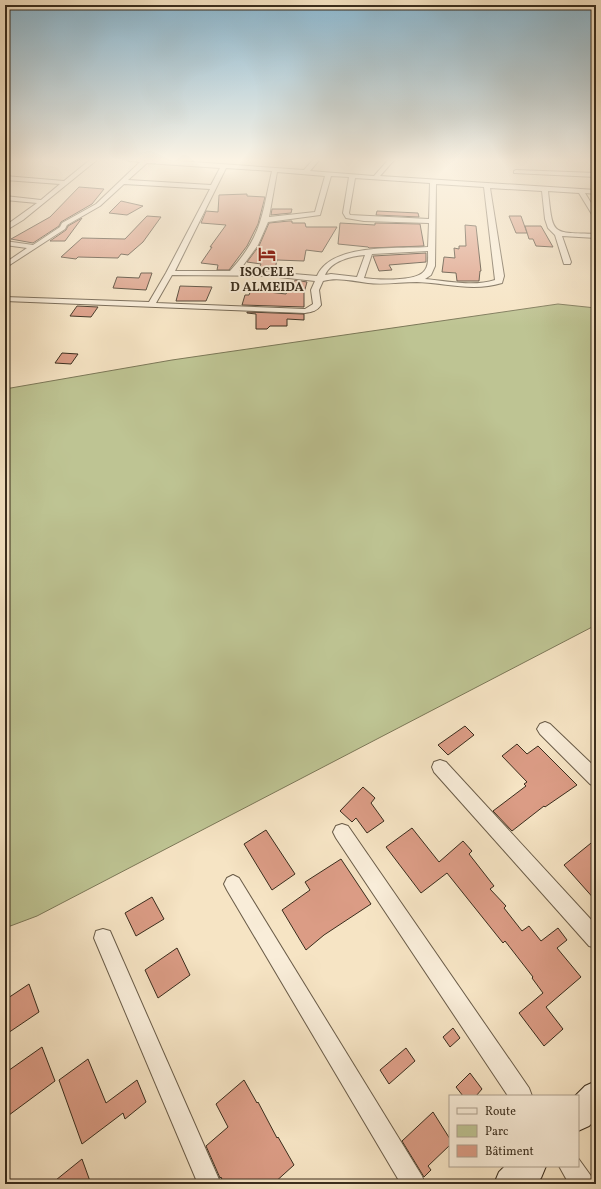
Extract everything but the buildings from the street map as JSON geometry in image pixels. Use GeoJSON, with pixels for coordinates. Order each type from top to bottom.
{"type":"FeatureCollection","features":[{"type":"Feature","properties":{"kind":"street"},"geometry":{"type":"LineString","coordinates":[[5,229],[15,224],[27,214]]}},
{"type":"Feature","properties":{"kind":"street"},"geometry":{"type":"LineString","coordinates":[[7,263],[35,247],[63,228],[64,224],[83,214]]}},
{"type":"Feature","properties":{"kind":"street"},"geometry":{"type":"LineString","coordinates":[[151,304],[170,273],[200,214]]}},
{"type":"Feature","properties":{"kind":"street"},"geometry":{"type":"LineString","coordinates":[[233,274],[252,251],[258,240],[265,214]]}},
{"type":"Feature","properties":{"kind":"street"},"geometry":{"type":"LineString","coordinates":[[264,220],[314,214]]}},
{"type":"Feature","properties":{"kind":"street"},"geometry":{"type":"LineString","coordinates":[[347,214],[348,217],[432,221]]}},
{"type":"Feature","properties":{"kind":"street"},"geometry":{"type":"LineString","coordinates":[[417,280],[428,273],[431,266],[432,214]]}},
{"type":"Feature","properties":{"kind":"street"},"geometry":{"type":"LineString","coordinates":[[170,273],[270,274],[320,279],[331,276],[360,280],[417,280],[462,285],[494,283],[499,281],[500,276],[491,214]]}},
{"type":"Feature","properties":{"kind":"street"},"geometry":{"type":"LineString","coordinates":[[548,214],[552,228],[558,234],[567,262]]}},
{"type":"Feature","properties":{"kind":"street"},"geometry":{"type":"LineString","coordinates":[[5,223],[15,224]]}},
{"type":"Feature","properties":{"kind":"street"},"geometry":{"type":"LineString","coordinates":[[558,234],[596,236]]}},
{"type":"Feature","properties":{"kind":"street"},"geometry":{"type":"LineString","coordinates":[[5,243],[35,247]]}},
{"type":"Feature","properties":{"kind":"street"},"geometry":{"type":"LineString","coordinates":[[5,298],[40,302],[151,304],[158,306],[305,311],[311,310],[317,305],[315,290],[323,271],[335,261],[351,254],[432,249]]}},
{"type":"Feature","properties":{"kind":"street"},"geometry":{"type":"LineString","coordinates":[[360,280],[369,252]]}},
{"type":"Feature","properties":{"kind":"street"},"geometry":{"type":"LineString","coordinates":[[545,729],[596,779]]}},
{"type":"Feature","properties":{"kind":"street"},"geometry":{"type":"LineString","coordinates":[[440,767],[596,938]]}},
{"type":"Feature","properties":{"kind":"street"},"geometry":{"type":"LineString","coordinates":[[342,832],[520,1095]]}},
{"type":"Feature","properties":{"kind":"street"},"geometry":{"type":"LineString","coordinates":[[233,884],[414,1184]]}},
{"type":"Feature","properties":{"kind":"street"},"geometry":{"type":"LineString","coordinates":[[103,938],[210,1184]]}},
{"type":"Feature","properties":{"kind":"street"},"geometry":{"type":"LineString","coordinates":[[579,1115],[596,1097]]}},
{"type":"Feature","properties":{"kind":"street"},"geometry":{"type":"LineString","coordinates":[[511,1184],[528,1167]]}},
{"type":"Feature","properties":{"kind":"street"},"geometry":{"type":"LineString","coordinates":[[571,1167],[583,1184]]}},
{"type":"Feature","properties":{"kind":"green space"},"geometry":{"type":"Polygon","coordinates":[[[558,304],[596,308],[596,625],[37,916],[5,928],[5,389],[172,360],[558,304]]]}},
{"type":"Feature","properties":{"kind":"place","name":"ISOCELE D ALMEIDA"},"geometry":{"type":"Point","coordinates":[267,254]}}]}
